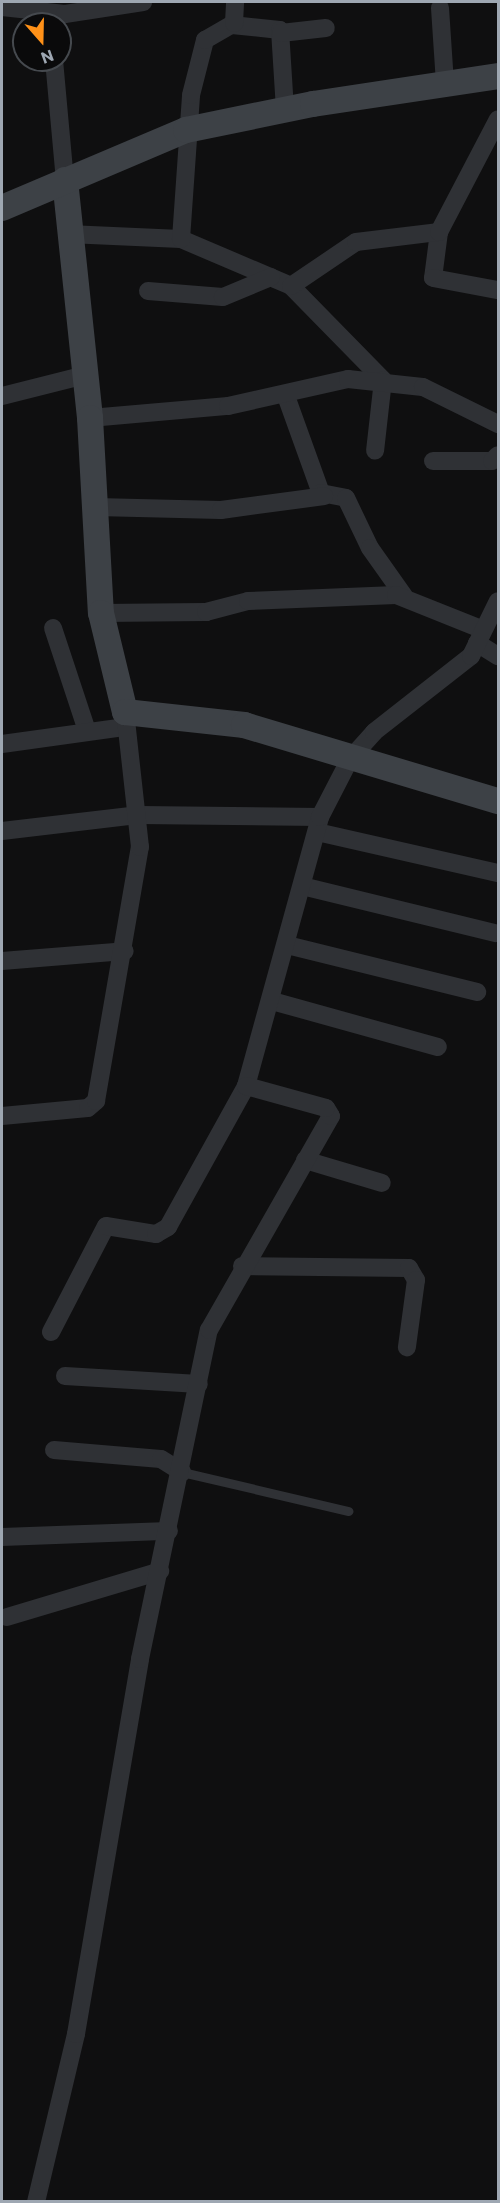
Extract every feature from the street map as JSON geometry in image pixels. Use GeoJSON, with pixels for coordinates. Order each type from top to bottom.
{"type":"FeatureCollection","features":[{"type":"Feature","properties":{"kind":"street"},"geometry":{"type":"LineString","coordinates":[[72,14],[143,2]]}},
{"type":"Feature","properties":{"kind":"street"},"geometry":{"type":"LineString","coordinates":[[232,25],[235,2]]}},
{"type":"Feature","properties":{"kind":"street"},"geometry":{"type":"LineString","coordinates":[[2,7],[24,12]]}},
{"type":"Feature","properties":{"kind":"street"},"geometry":{"type":"LineString","coordinates":[[440,8],[445,84]]}},
{"type":"Feature","properties":{"kind":"street"},"geometry":{"type":"LineString","coordinates":[[181,239],[186,130],[205,40],[232,25],[281,33],[326,28]]}},
{"type":"Feature","properties":{"kind":"street"},"geometry":{"type":"LineString","coordinates":[[281,33],[285,109]]}},
{"type":"Feature","properties":{"kind":"street"},"geometry":{"type":"LineString","coordinates":[[2,1116],[93,1106],[125,951],[140,847],[139,814],[124,719],[101,613],[90,418],[68,234],[55,72]]}},
{"type":"Feature","properties":{"kind":"street"},"geometry":{"type":"LineString","coordinates":[[2,208],[186,130],[285,109],[498,76]]}},
{"type":"Feature","properties":{"kind":"street"},"geometry":{"type":"LineString","coordinates":[[498,119],[439,232],[433,278],[498,290]]}},
{"type":"Feature","properties":{"kind":"street"},"geometry":{"type":"LineString","coordinates":[[291,286],[364,238],[439,232]]}},
{"type":"Feature","properties":{"kind":"street"},"geometry":{"type":"LineString","coordinates":[[68,234],[181,239],[291,286],[383,380]]}},
{"type":"Feature","properties":{"kind":"street"},"geometry":{"type":"LineString","coordinates":[[148,291],[223,297],[271,277]]}},
{"type":"Feature","properties":{"kind":"street"},"geometry":{"type":"LineString","coordinates":[[2,396],[85,375]]}},
{"type":"Feature","properties":{"kind":"street"},"geometry":{"type":"LineString","coordinates":[[375,451],[383,380]]}},
{"type":"Feature","properties":{"kind":"street"},"geometry":{"type":"LineString","coordinates":[[90,418],[286,396],[337,381],[383,380],[423,387],[498,423],[498,450]]}},
{"type":"Feature","properties":{"kind":"street"},"geometry":{"type":"LineString","coordinates":[[286,396],[324,496]]}},
{"type":"Feature","properties":{"kind":"street"},"geometry":{"type":"LineString","coordinates":[[433,461],[492,461],[498,455]]}},
{"type":"Feature","properties":{"kind":"street"},"geometry":{"type":"LineString","coordinates":[[96,507],[209,511],[324,496],[346,498],[370,548],[404,596],[479,636],[498,656]]}},
{"type":"Feature","properties":{"kind":"street"},"geometry":{"type":"LineString","coordinates":[[101,613],[206,612],[248,601],[404,596]]}},
{"type":"Feature","properties":{"kind":"street"},"geometry":{"type":"LineString","coordinates":[[51,1332],[106,1226],[156,1234],[168,1227],[246,1086],[272,1000],[319,824],[350,759],[374,732],[462,664],[498,601]]}},
{"type":"Feature","properties":{"kind":"street"},"geometry":{"type":"LineString","coordinates":[[53,628],[87,731]]}},
{"type":"Feature","properties":{"kind":"street"},"geometry":{"type":"LineString","coordinates":[[2,741],[87,731],[124,719],[211,717],[498,801]]}},
{"type":"Feature","properties":{"kind":"street"},"geometry":{"type":"LineString","coordinates":[[2,831],[139,814],[319,824],[498,873]]}},
{"type":"Feature","properties":{"kind":"street"},"geometry":{"type":"LineString","coordinates":[[302,886],[495,933]]}},
{"type":"Feature","properties":{"kind":"street"},"geometry":{"type":"LineString","coordinates":[[287,945],[477,992]]}},
{"type":"Feature","properties":{"kind":"street"},"geometry":{"type":"LineString","coordinates":[[2,961],[125,951]]}},
{"type":"Feature","properties":{"kind":"street"},"geometry":{"type":"LineString","coordinates":[[272,1000],[438,1047]]}},
{"type":"Feature","properties":{"kind":"street"},"geometry":{"type":"LineString","coordinates":[[36,2202],[76,2034],[160,1571],[212,1318],[305,1160],[330,1112],[246,1086]]}},
{"type":"Feature","properties":{"kind":"street"},"geometry":{"type":"LineString","coordinates":[[305,1160],[382,1183]]}},
{"type":"Feature","properties":{"kind":"street"},"geometry":{"type":"LineString","coordinates":[[242,1266],[409,1268],[416,1275],[407,1347]]}},
{"type":"Feature","properties":{"kind":"street"},"geometry":{"type":"LineString","coordinates":[[65,1376],[199,1384]]}},
{"type":"Feature","properties":{"kind":"street"},"geometry":{"type":"LineString","coordinates":[[54,1450],[161,1458],[182,1472]]}},
{"type":"Feature","properties":{"kind":"street"},"geometry":{"type":"LineString","coordinates":[[2,1537],[169,1531]]}},
{"type":"Feature","properties":{"kind":"street"},"geometry":{"type":"LineString","coordinates":[[7,1617],[160,1571]]}},
{"type":"Feature","properties":{"kind":"lane"},"geometry":{"type":"LineString","coordinates":[[182,1472],[348,1511]]}}]}
